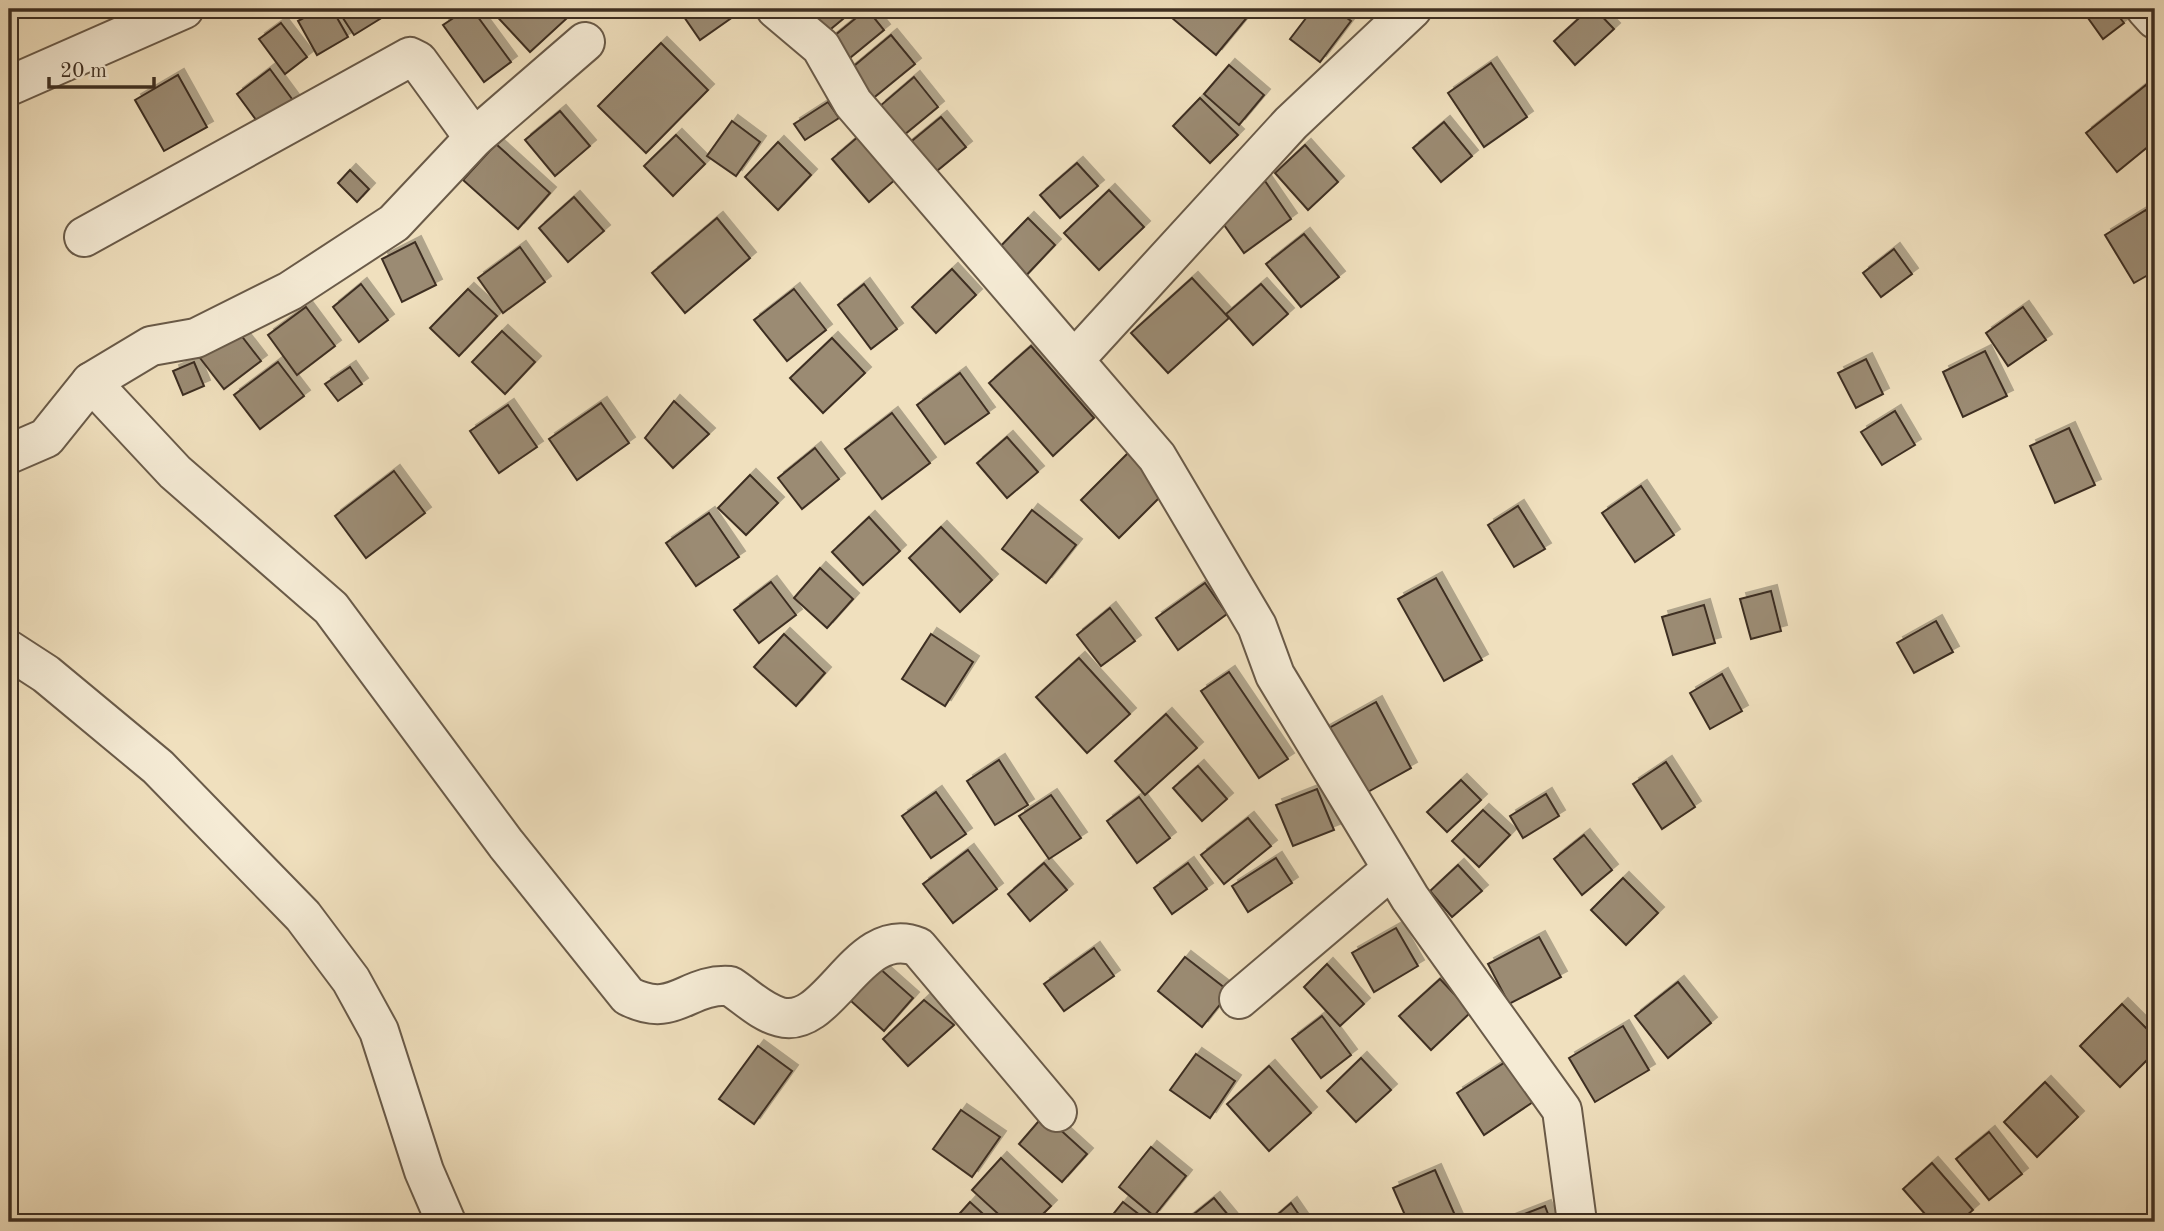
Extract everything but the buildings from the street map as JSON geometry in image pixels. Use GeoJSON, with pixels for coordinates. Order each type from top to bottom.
{"type":"FeatureCollection","features":[{"type":"Feature","properties":{"kind":"street"},"geometry":{"type":"LineString","coordinates":[[9,86],[184,9]]}},
{"type":"Feature","properties":{"kind":"street"},"geometry":{"type":"LineString","coordinates":[[776,9],[821,47],[853,103],[1157,457],[1257,626],[1275,676],[1392,869],[1562,1110],[1577,1222]]}},
{"type":"Feature","properties":{"kind":"street"},"geometry":{"type":"LineString","coordinates":[[1074,360],[1291,123],[1412,9]]}},
{"type":"Feature","properties":{"kind":"street"},"geometry":{"type":"LineString","coordinates":[[2146,9],[2155,19]]}},
{"type":"Feature","properties":{"kind":"street"},"geometry":{"type":"LineString","coordinates":[[9,454],[46,438],[91,382],[151,346],[196,338],[290,291],[394,223],[474,138],[585,42]]}},
{"type":"Feature","properties":{"kind":"street"},"geometry":{"type":"LineString","coordinates":[[85,237],[410,57],[418,61],[474,138]]}},
{"type":"Feature","properties":{"kind":"street"},"geometry":{"type":"LineString","coordinates":[[91,382],[174,472],[331,608],[506,844],[628,996],[643,1004],[664,1006],[706,988],[730,986],[765,1012],[782,1018],[797,1019],[811,1011],[874,951],[906,942],[918,947],[1057,1112]]}},
{"type":"Feature","properties":{"kind":"street"},"geometry":{"type":"LineString","coordinates":[[9,650],[46,674],[158,767],[303,916],[351,981],[379,1031],[424,1171],[446,1222]]}},
{"type":"Feature","properties":{"kind":"street"},"geometry":{"type":"LineString","coordinates":[[1239,999],[1392,869]]}}]}
